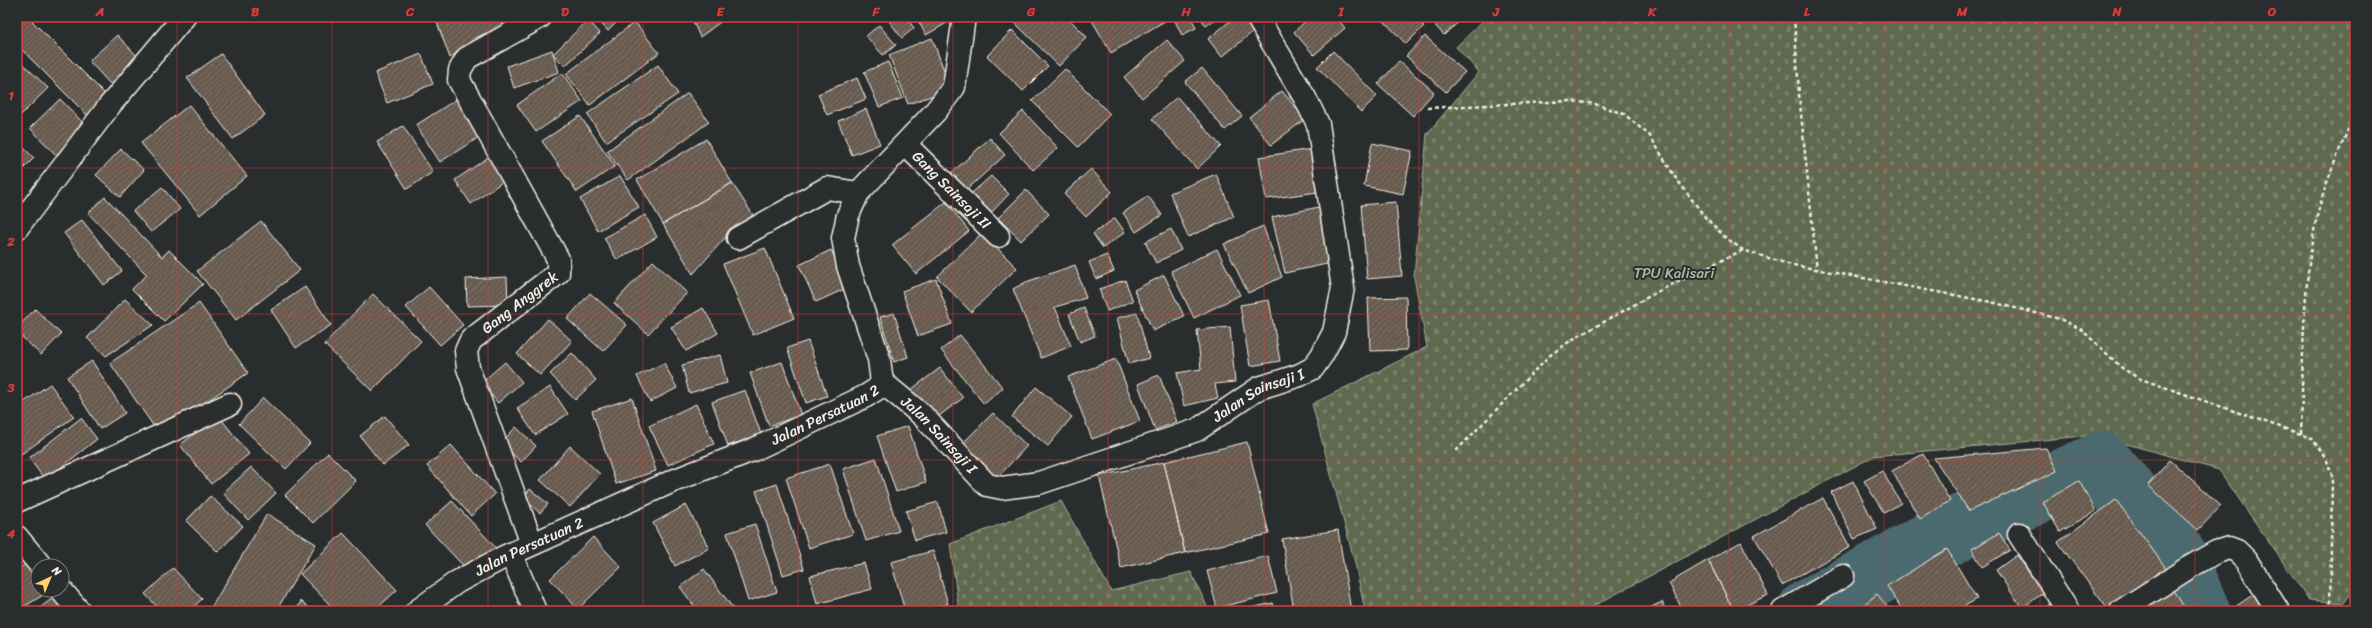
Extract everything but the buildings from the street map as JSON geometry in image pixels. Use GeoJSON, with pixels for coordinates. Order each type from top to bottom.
{"type":"FeatureCollection","features":[{"type":"Feature","properties":{"kind":"street"},"geometry":{"type":"LineString","coordinates":[[17,228],[110,105],[184,17]]}},
{"type":"Feature","properties":{"kind":"street","name":"Gang Anggrek"},"geometry":{"type":"LineString","coordinates":[[532,544],[468,368],[466,351],[471,340],[558,273],[558,259],[459,80],[460,70],[467,58],[540,17]]}},
{"type":"Feature","properties":{"kind":"street","name":"Jalan Persatuan 2"},"geometry":{"type":"LineString","coordinates":[[417,611],[457,582],[532,544],[826,416],[877,389],[882,382],[880,359],[848,266],[843,238],[848,215],[858,193],[906,145],[935,112],[954,87],[964,17]]}},
{"type":"Feature","properties":{"kind":"street","name":"Jalan Sainsaji I"},"geometry":{"type":"LineString","coordinates":[[882,382],[922,416],[987,485],[1002,488],[1039,483],[1197,430],[1259,388],[1313,368],[1334,332],[1343,288],[1322,149],[1318,124],[1305,98],[1257,17]]}},
{"type":"Feature","properties":{"kind":"street","name":"Gang Sainsaji II"},"geometry":{"type":"LineString","coordinates":[[906,145],[998,236]]}},
{"type":"Feature","properties":{"kind":"street"},"geometry":{"type":"LineString","coordinates":[[738,238],[827,188],[858,193]]}},
{"type":"Feature","properties":{"kind":"street"},"geometry":{"type":"LineString","coordinates":[[17,501],[230,404]]}},
{"type":"Feature","properties":{"kind":"street"},"geometry":{"type":"LineString","coordinates":[[2019,534],[2068,611]]}},
{"type":"Feature","properties":{"kind":"street"},"geometry":{"type":"LineString","coordinates":[[17,537],[34,558]]}},
{"type":"Feature","properties":{"kind":"street"},"geometry":{"type":"LineString","coordinates":[[2121,611],[2188,568],[2216,552],[2229,548],[2237,550],[2246,560],[2278,611]]}},
{"type":"Feature","properties":{"kind":"street"},"geometry":{"type":"LineString","coordinates":[[512,554],[535,611]]}},
{"type":"Feature","properties":{"kind":"street"},"geometry":{"type":"LineString","coordinates":[[1783,611],[1843,576]]}},
{"type":"Feature","properties":{"kind":"street"},"geometry":{"type":"LineString","coordinates":[[68,598],[79,611]]}},
{"type":"Feature","properties":{"kind":"path"},"geometry":{"type":"LineString","coordinates":[[1794,17],[1799,94],[1817,270]]}},
{"type":"Feature","properties":{"kind":"path"},"geometry":{"type":"LineString","coordinates":[[1427,108],[1570,101],[1595,104],[1624,114],[1650,136],[1675,177],[1705,217],[1726,238],[1743,250],[1788,264],[1991,302],[2060,320],[2082,330],[2122,368],[2138,378],[2312,438],[2321,449],[2332,475],[2330,611]]}},
{"type":"Feature","properties":{"kind":"path"},"geometry":{"type":"LineString","coordinates":[[2301,434],[2307,285],[2314,230],[2326,182],[2355,114]]}},
{"type":"Feature","properties":{"kind":"path"},"geometry":{"type":"LineString","coordinates":[[1456,451],[1549,356],[1570,341],[1656,292],[1743,250]]}},
{"type":"Feature","properties":{"kind":"green space","name":"TPU Kalisari"},"geometry":{"type":"Polygon","coordinates":[[[1487,17],[2355,17],[2355,588],[2344,603],[2309,600],[2219,470],[2095,435],[1874,456],[1584,611],[1365,611],[1355,563],[1312,404],[1427,347],[1414,277],[1427,134],[1479,72],[1456,47],[1487,17]]]}},
{"type":"Feature","properties":{"kind":"green space"},"geometry":{"type":"Polygon","coordinates":[[[1061,501],[1111,591],[1191,572],[1209,611],[959,611],[950,544],[1061,501]]]}},
{"type":"Feature","properties":{"kind":"waterway"},"geometry":{"type":"LineString","coordinates":[[1809,611],[1975,519],[2101,464],[2169,545],[2198,611]]}}]}
